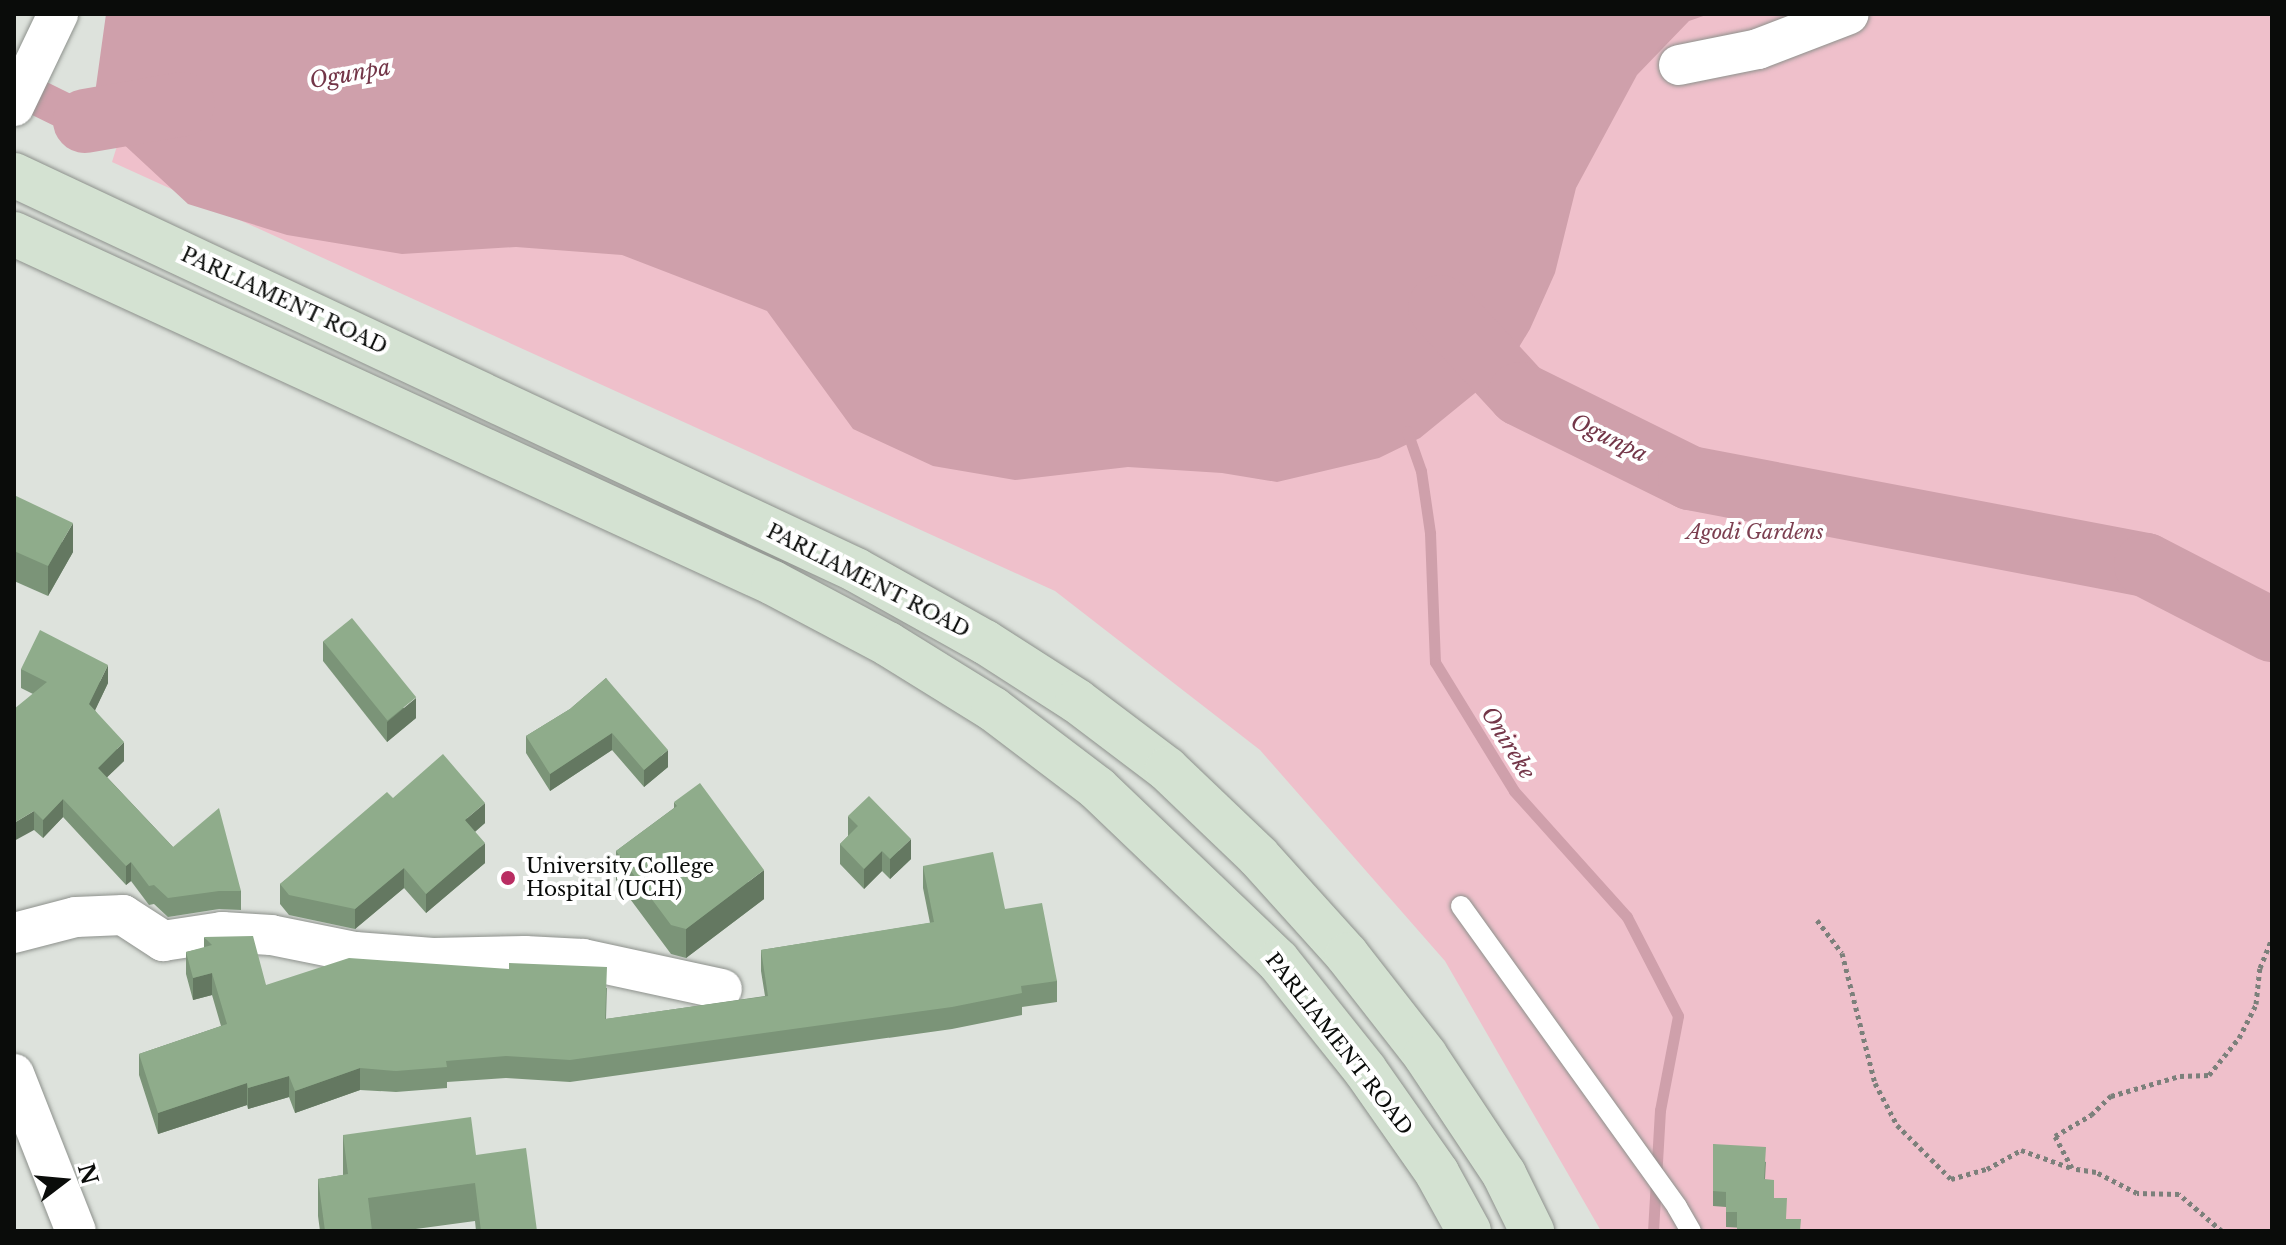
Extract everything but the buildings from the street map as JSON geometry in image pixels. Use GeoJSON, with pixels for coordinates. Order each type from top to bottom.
{"type":"FeatureCollection","features":[{"type":"Feature","properties":{"kind":"main road","name":"PARLIAMENT ROAD"},"geometry":{"type":"LineString","coordinates":[[14,175],[856,570],[985,642],[1077,701],[1167,769],[1258,856],[1347,955],[1425,1055],[1504,1174],[1532,1231]]}},
{"type":"Feature","properties":{"kind":"main road","name":"PARLIAMENT ROAD"},"geometry":{"type":"LineString","coordinates":[[14,234],[773,583],[888,644],[993,709],[1097,788],[1278,961],[1365,1070],[1437,1173],[1469,1231]]}},
{"type":"Feature","properties":{"kind":"street"},"geometry":{"type":"LineString","coordinates":[[1679,65],[1758,49],[1849,14]]}},
{"type":"Feature","properties":{"kind":"street"},"geometry":{"type":"LineString","coordinates":[[14,106],[53,28]]}},
{"type":"Feature","properties":{"kind":"street"},"geometry":{"type":"LineString","coordinates":[[14,933],[76,917],[123,915],[163,941],[222,932],[271,935],[355,952],[433,958],[525,956],[583,959],[722,989]]}},
{"type":"Feature","properties":{"kind":"street"},"geometry":{"type":"LineString","coordinates":[[14,1074],[76,1231]]}},
{"type":"Feature","properties":{"kind":"lane"},"geometry":{"type":"LineString","coordinates":[[1461,906],[1691,1231]]}},
{"type":"Feature","properties":{"kind":"path"},"geometry":{"type":"LineString","coordinates":[[1817,920],[1842,953],[1875,1083],[1897,1125],[1951,1179],[1987,1169],[2021,1150],[2072,1168],[2096,1172],[2137,1193],[2179,1194],[2222,1231]]}},
{"type":"Feature","properties":{"kind":"path"},"geometry":{"type":"LineString","coordinates":[[2072,1168],[2055,1136],[2091,1115],[2111,1096],[2180,1076],[2209,1075],[2239,1038],[2256,1004],[2260,968],[2272,939]]}},
{"type":"Feature","properties":{"kind":"green space","name":"Agodi Gardens"},"geometry":{"type":"Polygon","coordinates":[[[158,14],[2272,14],[2272,1231],[1601,1231],[1445,961],[1260,750],[1055,591],[112,162],[158,14]]]}},
{"type":"Feature","properties":{"kind":"water"},"geometry":{"type":"Polygon","coordinates":[[[106,14],[1709,14],[1689,21],[1637,75],[1576,188],[1555,273],[1530,329],[1507,367],[1420,438],[1379,458],[1277,482],[1222,473],[1128,467],[1015,480],[933,466],[853,429],[767,311],[622,255],[516,247],[402,254],[287,235],[188,204],[92,115],[106,14]]]}},
{"type":"Feature","properties":{"kind":"waterway","name":"Ogunpa"},"geometry":{"type":"LineString","coordinates":[[14,86],[85,121]]}},
{"type":"Feature","properties":{"kind":"waterway","name":"Ogunpa"},"geometry":{"type":"LineString","coordinates":[[85,121],[183,104]]}},
{"type":"Feature","properties":{"kind":"waterway","name":"Ogunpa"},"geometry":{"type":"LineString","coordinates":[[1440,307],[1520,394],[1690,478],[2146,565],[2272,630]]}},
{"type":"Feature","properties":{"kind":"waterway","name":"Onireke"},"geometry":{"type":"LineString","coordinates":[[1407,431],[1421,471],[1430,533],[1435,662],[1514,791],[1627,917],[1678,1016],[1660,1110],[1653,1231]]}},
{"type":"Feature","properties":{"kind":"place","name":"University College Hospital (UCH)"},"geometry":{"type":"Point","coordinates":[508,878]}}]}
